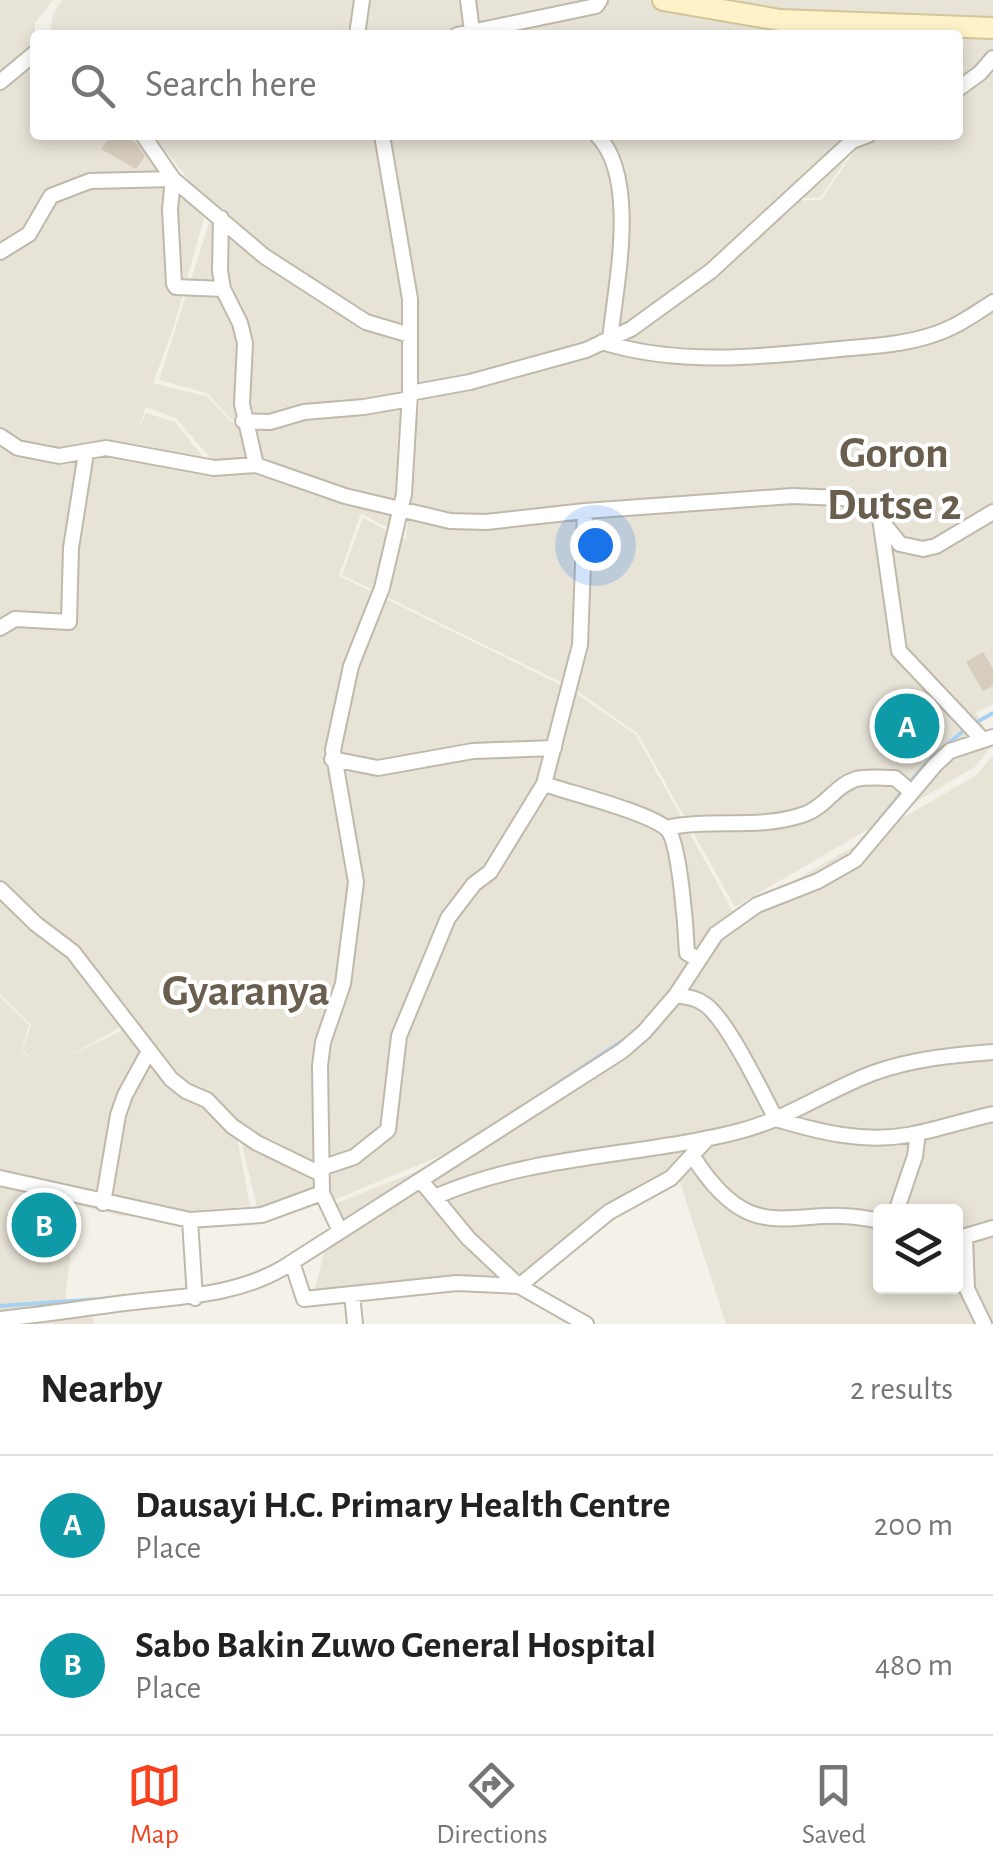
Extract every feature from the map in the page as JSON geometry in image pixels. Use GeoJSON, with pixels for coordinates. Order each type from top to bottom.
{"type":"FeatureCollection","features":[{"type":"Feature","properties":{"kind":"street"},"geometry":{"type":"LineString","coordinates":[[358,30],[362,0]]}},
{"type":"Feature","properties":{"kind":"street"},"geometry":{"type":"LineString","coordinates":[[465,30],[468,0]]}},
{"type":"Feature","properties":{"kind":"street"},"geometry":{"type":"LineString","coordinates":[[502,30],[596,6],[600,0]]}},
{"type":"Feature","properties":{"kind":"street"},"geometry":{"type":"LineString","coordinates":[[663,0],[780,20],[993,28]]}},
{"type":"Feature","properties":{"kind":"street"},"geometry":{"type":"LineString","coordinates":[[0,82],[30,58]]}},
{"type":"Feature","properties":{"kind":"street"},"geometry":{"type":"LineString","coordinates":[[963,85],[993,58]]}},
{"type":"Feature","properties":{"kind":"street"},"geometry":{"type":"LineString","coordinates":[[146,140],[172,180],[264,256],[366,322],[410,336]]}},
{"type":"Feature","properties":{"kind":"street"},"geometry":{"type":"LineString","coordinates":[[340,1231],[324,1199],[320,1066],[343,984],[356,882],[332,759],[351,666],[382,588],[400,510],[410,396],[406,262],[383,140]]}},
{"type":"Feature","properties":{"kind":"street"},"geometry":{"type":"LineString","coordinates":[[601,140],[614,158],[620,203],[606,341]]}},
{"type":"Feature","properties":{"kind":"street"},"geometry":{"type":"LineString","coordinates":[[243,421],[270,422],[304,412],[364,408],[470,382],[631,330],[710,271],[855,140]]}},
{"type":"Feature","properties":{"kind":"street"},"geometry":{"type":"LineString","coordinates":[[0,252],[29,234],[51,196],[90,181],[172,180]]}},
{"type":"Feature","properties":{"kind":"street"},"geometry":{"type":"LineString","coordinates":[[172,180],[174,284],[223,288]]}},
{"type":"Feature","properties":{"kind":"street"},"geometry":{"type":"LineString","coordinates":[[221,218],[220,271],[245,343],[243,421],[256,465]]}},
{"type":"Feature","properties":{"kind":"street"},"geometry":{"type":"LineString","coordinates":[[606,341],[639,354],[774,356],[901,343],[957,325],[993,302]]}},
{"type":"Feature","properties":{"kind":"street"},"geometry":{"type":"LineString","coordinates":[[0,436],[18,448],[58,456],[121,449],[214,468],[256,465],[345,496],[450,521],[486,522],[792,496],[843,498],[871,508],[900,544],[923,549],[936,546],[993,512]]}},
{"type":"Feature","properties":{"kind":"street"},"geometry":{"type":"LineString","coordinates":[[0,628],[16,619],[70,622],[71,548],[86,453]]}},
{"type":"Feature","properties":{"kind":"street"},"geometry":{"type":"LineString","coordinates":[[0,889],[73,952],[171,1079],[207,1100],[232,1126],[258,1143],[321,1171],[354,1157],[388,1130],[399,1036],[448,918],[474,884],[490,872],[544,784],[580,644],[584,511]]}},
{"type":"Feature","properties":{"kind":"street"},"geometry":{"type":"LineString","coordinates":[[880,517],[898,651],[936,687],[958,718],[988,738]]}},
{"type":"Feature","properties":{"kind":"street"},"geometry":{"type":"LineString","coordinates":[[0,1319],[195,1298],[264,1279],[422,1182],[440,1166],[622,1051],[676,995],[692,956],[716,934],[757,906],[818,881],[854,860],[950,751],[988,738]]}},
{"type":"Feature","properties":{"kind":"street"},"geometry":{"type":"LineString","coordinates":[[332,759],[378,768],[474,751],[554,748]]}},
{"type":"Feature","properties":{"kind":"street"},"geometry":{"type":"LineString","coordinates":[[666,828],[691,822],[760,822],[808,814],[844,784],[859,778],[895,778],[910,792]]}},
{"type":"Feature","properties":{"kind":"street"},"geometry":{"type":"LineString","coordinates":[[544,784],[666,828],[678,861],[692,956]]}},
{"type":"Feature","properties":{"kind":"street"},"geometry":{"type":"LineString","coordinates":[[676,995],[700,1000],[710,1008],[746,1062],[776,1119],[848,1137],[875,1138],[918,1133],[993,1114]]}},
{"type":"Feature","properties":{"kind":"street"},"geometry":{"type":"LineString","coordinates":[[102,1203],[124,1095],[149,1051]]}},
{"type":"Feature","properties":{"kind":"street"},"geometry":{"type":"LineString","coordinates":[[434,1197],[456,1187],[586,1156],[708,1138],[776,1119],[907,1062],[993,1052]]}},
{"type":"Feature","properties":{"kind":"street"},"geometry":{"type":"LineString","coordinates":[[899,1204],[916,1156],[918,1133]]}},
{"type":"Feature","properties":{"kind":"street"},"geometry":{"type":"LineString","coordinates":[[292,1262],[304,1299],[457,1283],[519,1286],[609,1212],[672,1178],[708,1138]]}},
{"type":"Feature","properties":{"kind":"street"},"geometry":{"type":"LineString","coordinates":[[692,1155],[721,1192],[764,1220],[873,1219]]}},
{"type":"Feature","properties":{"kind":"street"},"geometry":{"type":"LineString","coordinates":[[0,1178],[190,1220],[262,1215],[324,1199]]}},
{"type":"Feature","properties":{"kind":"street"},"geometry":{"type":"LineString","coordinates":[[422,1182],[468,1238],[519,1286],[586,1324]]}},
{"type":"Feature","properties":{"kind":"street"},"geometry":{"type":"LineString","coordinates":[[190,1220],[195,1298]]}},
{"type":"Feature","properties":{"kind":"street"},"geometry":{"type":"LineString","coordinates":[[963,1237],[993,1228]]}},
{"type":"Feature","properties":{"kind":"street"},"geometry":{"type":"LineString","coordinates":[[963,1260],[967,1289],[984,1324]]}},
{"type":"Feature","properties":{"kind":"street"},"geometry":{"type":"LineString","coordinates":[[352,1294],[355,1324]]}},
{"type":"Feature","properties":{"kind":"street"},"geometry":{"type":"LineString","coordinates":[[101,1306],[104,1324]]}},
{"type":"Feature","properties":{"kind":"shaded area"},"geometry":{"type":"Polygon","coordinates":[[[0,0],[53,0],[35,23],[35,30],[30,30],[30,140],[141,140],[204,218],[174,326],[153,383],[208,397],[229,420],[246,431],[250,468],[218,467],[176,418],[146,407],[138,430],[146,413],[175,422],[214,471],[254,474],[250,429],[229,417],[207,393],[159,380],[211,217],[270,262],[216,214],[157,140],[867,140],[857,144],[820,198],[794,198],[752,236],[795,201],[821,200],[857,147],[874,140],[963,140],[963,96],[977,87],[993,64],[993,704],[976,712],[993,744],[975,767],[735,907],[638,734],[573,688],[342,575],[363,518],[406,540],[422,392],[495,373],[420,390],[411,429],[404,537],[361,513],[339,576],[571,690],[636,735],[733,912],[714,927],[977,775],[993,755],[993,1324],[726,1324],[678,1176],[648,1182],[512,1282],[417,1281],[314,1292],[333,1219],[327,1207],[475,1148],[591,1061],[474,1142],[324,1204],[258,1212],[239,1131],[162,1068],[123,1026],[60,1061],[124,1029],[161,1070],[236,1132],[250,1206],[121,1216],[77,1205],[65,1298],[93,1318],[94,1324],[0,1324],[0,997],[29,1025],[21,1051],[46,1068],[22,1050],[31,1025],[0,994],[0,0]]]}},
{"type":"Feature","properties":{"kind":"shaded area"},"geometry":{"type":"Polygon","coordinates":[[[62,0],[993,0],[993,60],[976,85],[963,93],[963,30],[51,30],[53,14],[62,0]]]}},
{"type":"Feature","properties":{"kind":"building"},"geometry":{"type":"Polygon","coordinates":[[[107,140],[131,140],[145,156],[136,169],[101,149],[107,140]]]}},
{"type":"Feature","properties":{"kind":"building"},"geometry":{"type":"Polygon","coordinates":[[[983,652],[993,669],[993,686],[983,691],[966,662],[983,652]]]}},
{"type":"Feature","properties":{"kind":"building"},"geometry":{"type":"Polygon","coordinates":[[[19,1210],[71,1215],[68,1248],[16,1245],[19,1210]]]}},
{"type":"Feature","properties":{"kind":"waterway"},"geometry":{"type":"LineString","coordinates":[[975,723],[993,713]]}},
{"type":"Feature","properties":{"kind":"waterway"},"geometry":{"type":"LineString","coordinates":[[909,783],[933,756],[967,728]]}},
{"type":"Feature","properties":{"kind":"waterway"},"geometry":{"type":"LineString","coordinates":[[859,845],[903,791]]}},
{"type":"Feature","properties":{"kind":"waterway"},"geometry":{"type":"LineString","coordinates":[[551,1088],[627,1038]]}},
{"type":"Feature","properties":{"kind":"waterway"},"geometry":{"type":"LineString","coordinates":[[0,1306],[114,1298]]}},
{"type":"Feature","properties":{"kind":"place","name":"Dausayi H.C. Primary Health Centre"},"geometry":{"type":"Point","coordinates":[907,726]}},
{"type":"Feature","properties":{"kind":"place","name":"Sabo Bakin Zuwo General Hospital"},"geometry":{"type":"Point","coordinates":[44,1225]}},
{"type":"Feature","properties":{"kind":"district","name":"Goron Dutse 2"},"geometry":{"type":"Point","coordinates":[894,477]}},
{"type":"Feature","properties":{"kind":"district","name":"Gyaranya"},"geometry":{"type":"Point","coordinates":[246,989]}}]}
